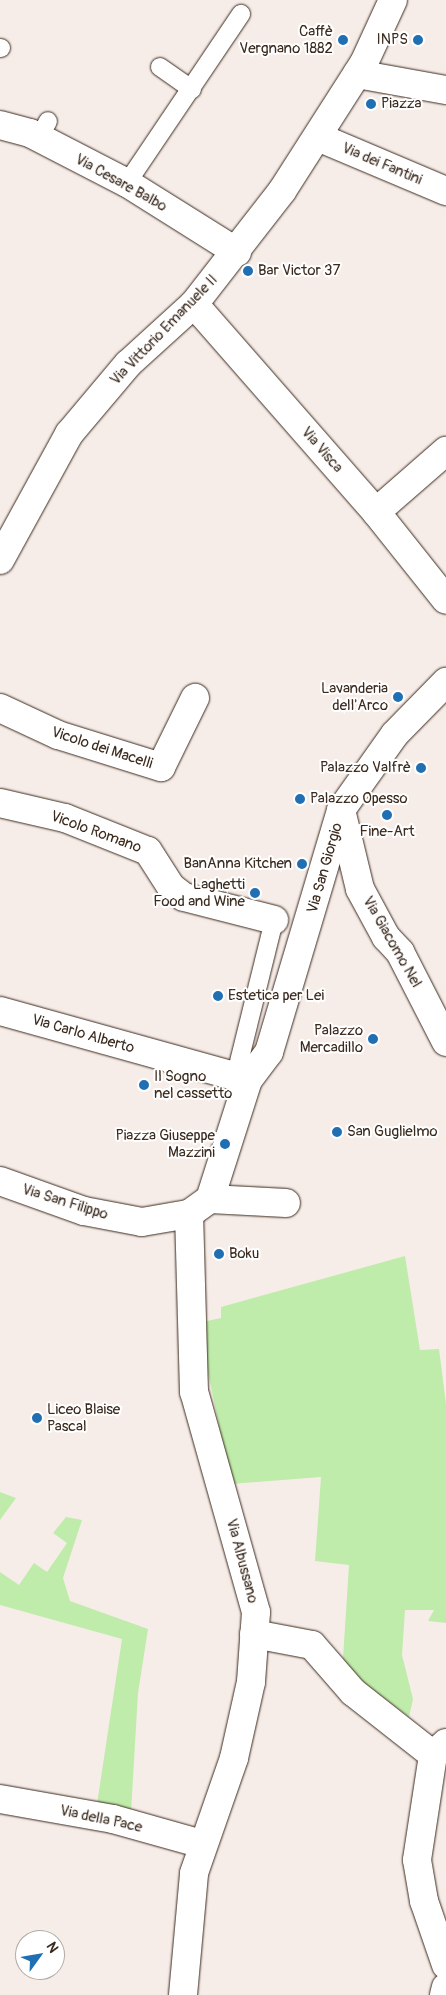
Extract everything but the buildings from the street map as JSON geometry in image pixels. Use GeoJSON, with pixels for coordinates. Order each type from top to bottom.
{"type":"FeatureCollection","features":[{"type":"Feature","properties":{"kind":"street","name":"Via Vittorio Emanuele II"},"geometry":{"type":"LineString","coordinates":[[0,560],[10,516],[69,434],[128,364],[194,304],[237,252],[318,137],[357,74],[393,0]]}},
{"type":"Feature","properties":{"kind":"street"},"geometry":{"type":"LineString","coordinates":[[357,74],[446,90]]}},
{"type":"Feature","properties":{"kind":"street","name":"Via Cesare Balbo"},"geometry":{"type":"LineString","coordinates":[[0,125],[44,129],[237,252]]}},
{"type":"Feature","properties":{"kind":"street","name":"Via dei Fantini"},"geometry":{"type":"LineString","coordinates":[[318,137],[446,191]]}},
{"type":"Feature","properties":{"kind":"street","name":"Via Visca"},"geometry":{"type":"LineString","coordinates":[[194,304],[376,512],[446,600]]}},
{"type":"Feature","properties":{"kind":"street"},"geometry":{"type":"LineString","coordinates":[[376,512],[446,451]]}},
{"type":"Feature","properties":{"kind":"street","name":"Via San Giorgio"},"geometry":{"type":"LineString","coordinates":[[242,1079],[269,1052],[341,810],[395,734],[446,682]]}},
{"type":"Feature","properties":{"kind":"street","name":"Vicolo dei Macelli"},"geometry":{"type":"LineString","coordinates":[[0,708],[58,735],[161,767],[195,698]]}},
{"type":"Feature","properties":{"kind":"street","name":"Vicolo Romano"},"geometry":{"type":"LineString","coordinates":[[0,803],[65,818],[148,851],[171,887],[184,897],[274,920]]}},
{"type":"Feature","properties":{"kind":"street","name":"Via Giacomo Nel"},"geometry":{"type":"LineString","coordinates":[[341,810],[360,889],[386,937],[400,952],[446,1042]]}},
{"type":"Feature","properties":{"kind":"street","name":"Via Carlo Alberto"},"geometry":{"type":"LineString","coordinates":[[0,1011],[242,1079]]}},
{"type":"Feature","properties":{"kind":"street"},"geometry":{"type":"LineString","coordinates":[[242,1079],[200,1206],[286,1203]]}},
{"type":"Feature","properties":{"kind":"street","name":"Via San Filippo"},"geometry":{"type":"LineString","coordinates":[[0,1181],[84,1211],[142,1222],[200,1206]]}},
{"type":"Feature","properties":{"kind":"street","name":"Via Albussano"},"geometry":{"type":"LineString","coordinates":[[183,1995],[194,1873],[202,1844],[234,1758],[251,1682],[256,1612],[241,1546],[194,1392],[200,1206]]}},
{"type":"Feature","properties":{"kind":"street"},"geometry":{"type":"LineString","coordinates":[[254,1634],[312,1645],[354,1692],[439,1749],[417,1860],[424,1901],[446,1964]]}},
{"type":"Feature","properties":{"kind":"street","name":"Via della Pace"},"geometry":{"type":"LineString","coordinates":[[0,1800],[113,1819],[202,1844]]}},
{"type":"Feature","properties":{"kind":"street"},"geometry":{"type":"LineString","coordinates":[[444,1995],[446,1988]]}},
{"type":"Feature","properties":{"kind":"lane"},"geometry":{"type":"LineString","coordinates":[[127,183],[241,14]]}},
{"type":"Feature","properties":{"kind":"lane"},"geometry":{"type":"LineString","coordinates":[[160,67],[192,89]]}},
{"type":"Feature","properties":{"kind":"lane","name":"Vicolo Romano"},"geometry":{"type":"LineString","coordinates":[[242,1079],[274,920]]}},
{"type":"Feature","properties":{"kind":"green space"},"geometry":{"type":"Polygon","coordinates":[[[405,1256],[420,1350],[439,1349],[446,1404],[446,1623],[428,1621],[434,1610],[405,1610],[402,1655],[413,1699],[409,1717],[359,1679],[343,1658],[349,1565],[315,1561],[321,1477],[231,1484],[198,1323],[221,1318],[221,1307],[405,1256]]]}},
{"type":"Feature","properties":{"kind":"green space"},"geometry":{"type":"Polygon","coordinates":[[[0,1492],[16,1498],[0,1520],[0,1492]]]}},
{"type":"Feature","properties":{"kind":"green space"},"geometry":{"type":"Polygon","coordinates":[[[66,1517],[82,1520],[63,1578],[70,1601],[148,1629],[138,1693],[131,1812],[97,1804],[122,1639],[0,1605],[0,1572],[19,1585],[34,1563],[47,1572],[67,1543],[53,1533],[66,1517]]]}},
{"type":"Feature","properties":{"kind":"place","name":"Caffè Vergnano 1882"},"geometry":{"type":"Point","coordinates":[343,40]}},
{"type":"Feature","properties":{"kind":"place","name":"INPS"},"geometry":{"type":"Point","coordinates":[418,40]}},
{"type":"Feature","properties":{"kind":"place","name":"Piazza"},"geometry":{"type":"Point","coordinates":[371,104]}},
{"type":"Feature","properties":{"kind":"place","name":"Bar Victor 37"},"geometry":{"type":"Point","coordinates":[248,271]}},
{"type":"Feature","properties":{"kind":"place","name":"Lavanderia dell'Arco"},"geometry":{"type":"Point","coordinates":[398,697]}},
{"type":"Feature","properties":{"kind":"place","name":"Palazzo Valfrè"},"geometry":{"type":"Point","coordinates":[421,768]}},
{"type":"Feature","properties":{"kind":"place","name":"Palazzo Opesso"},"geometry":{"type":"Point","coordinates":[300,799]}},
{"type":"Feature","properties":{"kind":"place","name":"Fine-Art"},"geometry":{"type":"Point","coordinates":[387,815]}},
{"type":"Feature","properties":{"kind":"place","name":"BanAnna Kitchen"},"geometry":{"type":"Point","coordinates":[302,864]}},
{"type":"Feature","properties":{"kind":"place","name":"Laghetti Food and Wine"},"geometry":{"type":"Point","coordinates":[255,893]}},
{"type":"Feature","properties":{"kind":"place","name":"Estetica per Lei"},"geometry":{"type":"Point","coordinates":[218,996]}},
{"type":"Feature","properties":{"kind":"place","name":"Palazzo Mercadillo"},"geometry":{"type":"Point","coordinates":[373,1039]}},
{"type":"Feature","properties":{"kind":"place","name":"Il Sogno nel cassetto"},"geometry":{"type":"Point","coordinates":[144,1085]}},
{"type":"Feature","properties":{"kind":"place","name":"San Guglielmo"},"geometry":{"type":"Point","coordinates":[337,1132]}},
{"type":"Feature","properties":{"kind":"place","name":"Piazza Giuseppe Mazzini"},"geometry":{"type":"Point","coordinates":[225,1144]}},
{"type":"Feature","properties":{"kind":"place","name":"Boku"},"geometry":{"type":"Point","coordinates":[219,1254]}},
{"type":"Feature","properties":{"kind":"place","name":"Liceo Blaise Pascal"},"geometry":{"type":"Point","coordinates":[37,1418]}}]}
